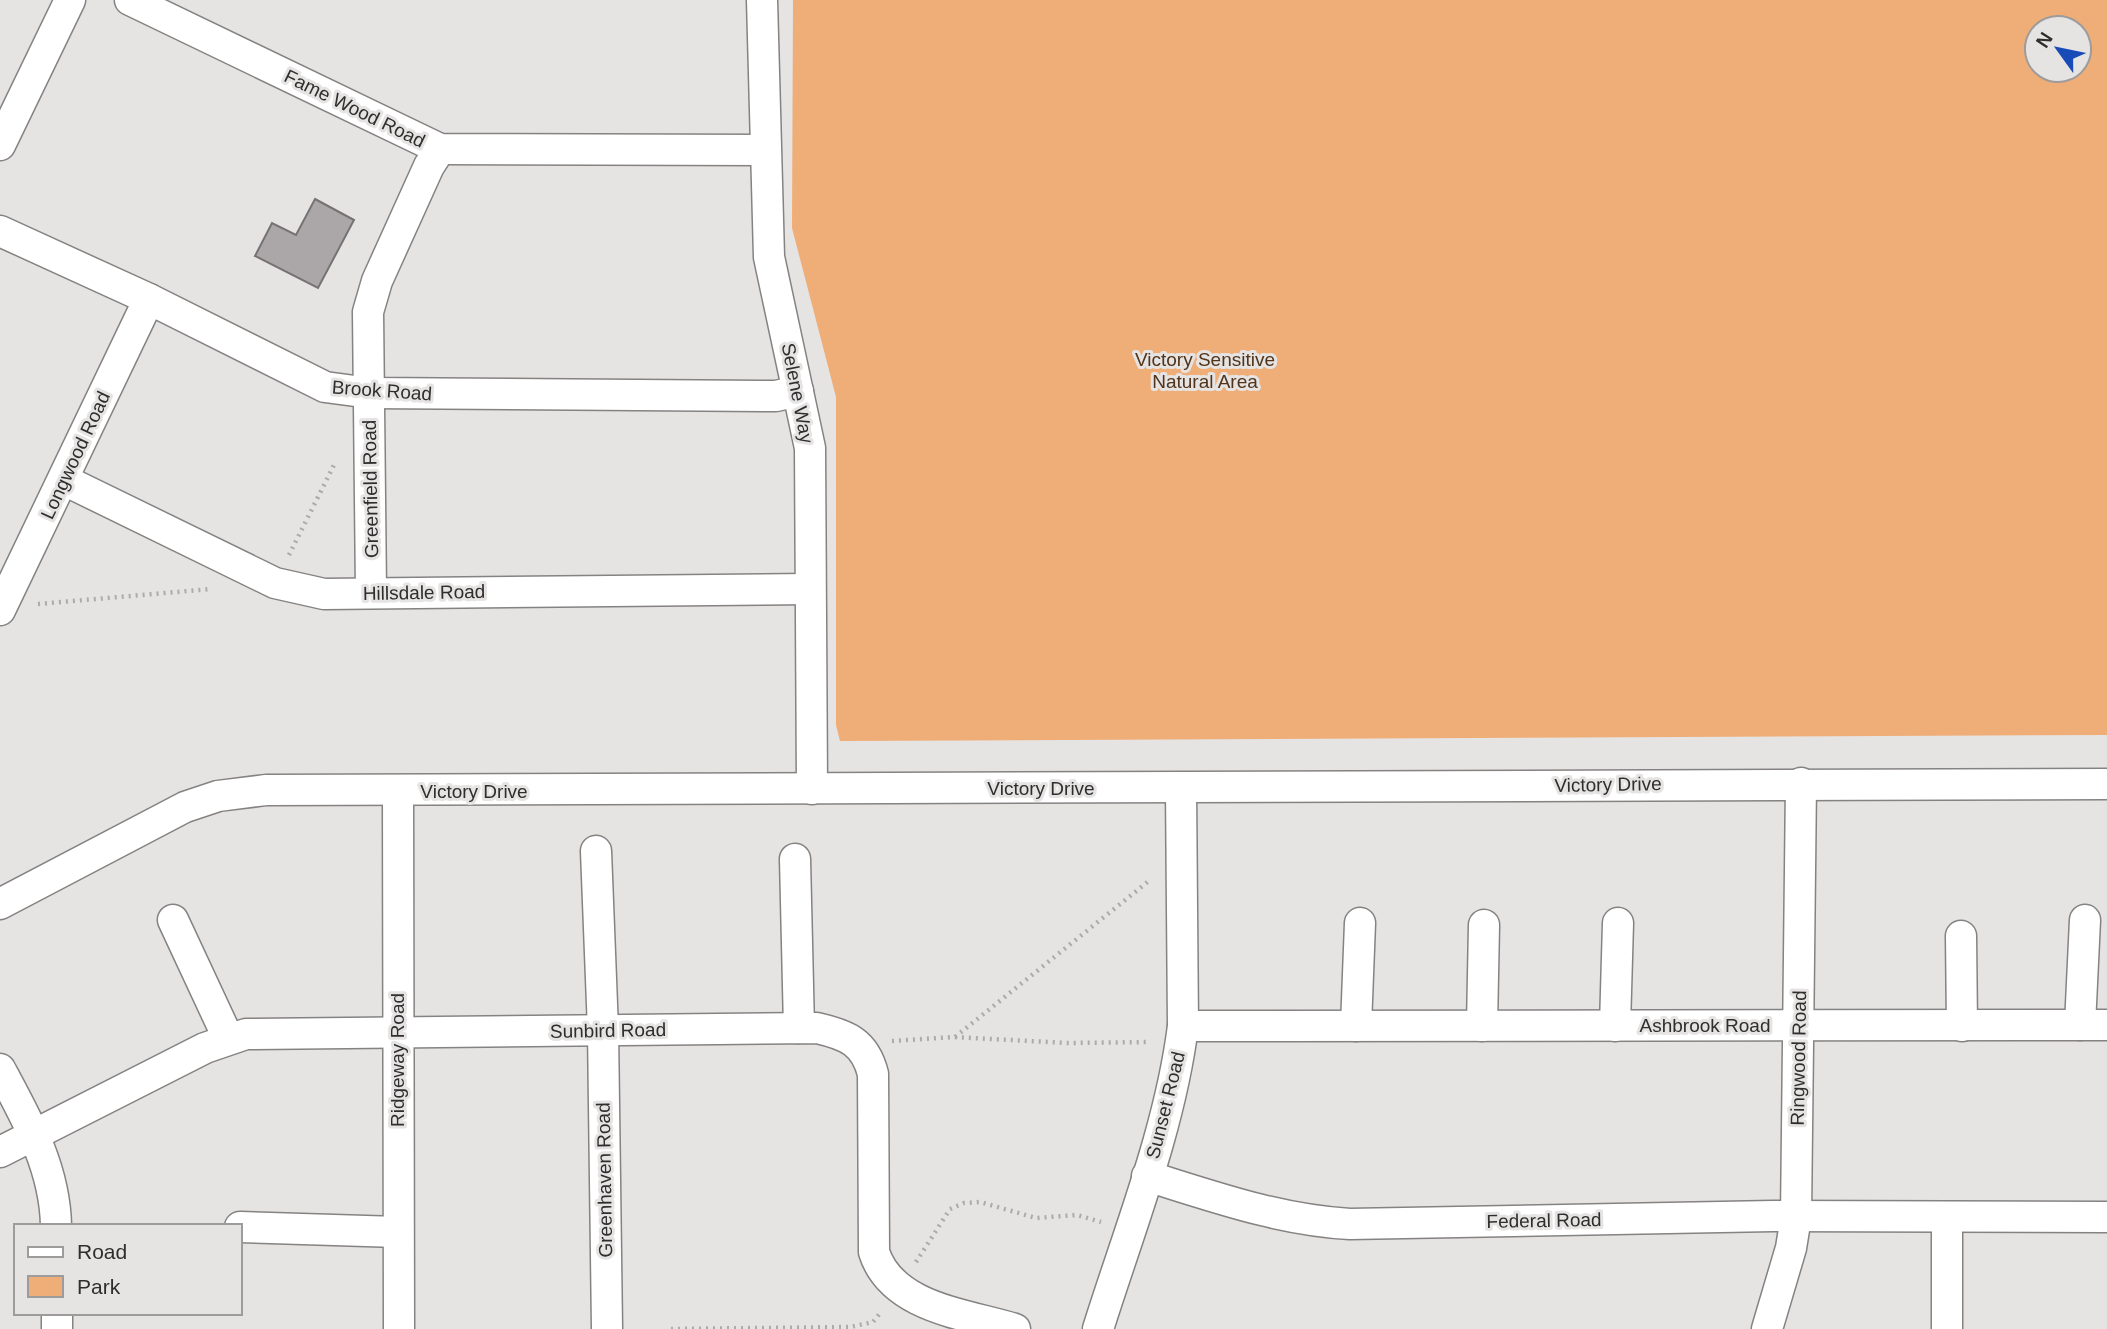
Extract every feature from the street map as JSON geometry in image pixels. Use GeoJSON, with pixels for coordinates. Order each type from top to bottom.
{"type":"FeatureCollection","features":[{"type":"Feature","properties":{"kind":"street"},"geometry":{"type":"LineString","coordinates":[[0,145],[70,0]]}},
{"type":"Feature","properties":{"kind":"street","name":"Fame Wood Road"},"geometry":{"type":"LineString","coordinates":[[130,0],[440,149],[764,150]]}},
{"type":"Feature","properties":{"kind":"street","name":"Selene Way"},"geometry":{"type":"LineString","coordinates":[[761,0],[769,257],[810,448],[812,789]]}},
{"type":"Feature","properties":{"kind":"street","name":"Greenfield Road"},"geometry":{"type":"LineString","coordinates":[[371,592],[368,312],[371,296],[429,166],[440,149]]}},
{"type":"Feature","properties":{"kind":"street","name":"Brook Road"},"geometry":{"type":"LineString","coordinates":[[0,231],[149,299],[325,387],[370,393],[776,396],[798,391]]}},
{"type":"Feature","properties":{"kind":"street","name":"Longwood Road"},"geometry":{"type":"LineString","coordinates":[[0,610],[149,299]]}},
{"type":"Feature","properties":{"kind":"street","name":"Hillsdale Road"},"geometry":{"type":"LineString","coordinates":[[64,480],[275,583],[324,593],[810,589]]}},
{"type":"Feature","properties":{"kind":"street","name":"Victory Drive"},"geometry":{"type":"LineString","coordinates":[[0,904],[185,807],[218,796],[266,790],[398,792],[1801,783],[2107,784]]}},
{"type":"Feature","properties":{"kind":"street","name":"Ringwood Road"},"geometry":{"type":"LineString","coordinates":[[1766,1329],[1791,1248],[1796,1217],[1801,783]]}},
{"type":"Feature","properties":{"kind":"street","name":"Sunset Road"},"geometry":{"type":"LineString","coordinates":[[1098,1329],[1147,1176],[1179,1063],[1184,1026],[1181,788]]}},
{"type":"Feature","properties":{"kind":"street","name":"Ridgeway Road"},"geometry":{"type":"LineString","coordinates":[[398,792],[396,1032],[399,1329]]}},
{"type":"Feature","properties":{"kind":"street","name":"Greenhaven Road"},"geometry":{"type":"LineString","coordinates":[[596,851],[603,1030],[607,1329]]}},
{"type":"Feature","properties":{"kind":"street"},"geometry":{"type":"LineString","coordinates":[[795,859],[799,1028]]}},
{"type":"Feature","properties":{"kind":"street"},"geometry":{"type":"LineString","coordinates":[[173,919],[228,1038]]}},
{"type":"Feature","properties":{"kind":"street","name":"Ashbrook Road"},"geometry":{"type":"LineString","coordinates":[[1184,1026],[2093,1025],[2085,919]]}},
{"type":"Feature","properties":{"kind":"street"},"geometry":{"type":"LineString","coordinates":[[1356,1026],[1360,923]]}},
{"type":"Feature","properties":{"kind":"street","name":"Ashbrook Road"},"geometry":{"type":"LineString","coordinates":[[1615,1026],[1618,923]]}},
{"type":"Feature","properties":{"kind":"street"},"geometry":{"type":"LineString","coordinates":[[1482,1026],[1484,925]]}},
{"type":"Feature","properties":{"kind":"street"},"geometry":{"type":"LineString","coordinates":[[1961,936],[1962,1026]]}},
{"type":"Feature","properties":{"kind":"street","name":"Sunbird Road"},"geometry":{"type":"LineString","coordinates":[[0,1152],[228,1038],[246,1034],[799,1028],[837,1033],[854,1041],[866,1052]]}},
{"type":"Feature","properties":{"kind":"street"},"geometry":{"type":"LineString","coordinates":[[866,1052],[873,1074],[874,1252],[881,1271],[891,1283],[910,1296],[1015,1329]]}},
{"type":"Feature","properties":{"kind":"street"},"geometry":{"type":"LineString","coordinates":[[0,1069],[35,1134],[51,1184],[56,1224]]}},
{"type":"Feature","properties":{"kind":"street","name":"Federal Road"},"geometry":{"type":"LineString","coordinates":[[1147,1176],[1260,1211],[1304,1221],[1350,1224],[1796,1217],[2107,1217]]}},
{"type":"Feature","properties":{"kind":"street"},"geometry":{"type":"LineString","coordinates":[[1947,1217],[1947,1329]]}},
{"type":"Feature","properties":{"kind":"street"},"geometry":{"type":"LineString","coordinates":[[242,1227],[398,1233]]}},
{"type":"Feature","properties":{"kind":"path"},"geometry":{"type":"LineString","coordinates":[[954,1037],[1157,873],[1182,872]]}},
{"type":"Feature","properties":{"kind":"path"},"geometry":{"type":"LineString","coordinates":[[866,1052],[895,1040],[954,1037],[1067,1043],[1154,1042],[1184,1026]]}},
{"type":"Feature","properties":{"kind":"path"},"geometry":{"type":"LineString","coordinates":[[911,1270],[950,1209],[964,1203],[980,1202],[1036,1218],[1077,1215],[1109,1224]]}},
{"type":"Feature","properties":{"kind":"path"},"geometry":{"type":"LineString","coordinates":[[672,1328],[850,1327],[873,1322],[888,1303]]}},
{"type":"Feature","properties":{"kind":"green space","name":"Victory Sensitive Natural Area"},"geometry":{"type":"Polygon","coordinates":[[[793,0],[2107,0],[2107,735],[840,741],[836,725],[836,397],[792,228],[793,0]]]}},
{"type":"Feature","properties":{"kind":"building"},"geometry":{"type":"Polygon","coordinates":[[[315,199],[354,220],[318,288],[255,256],[272,223],[296,235],[315,199]]]}}]}
